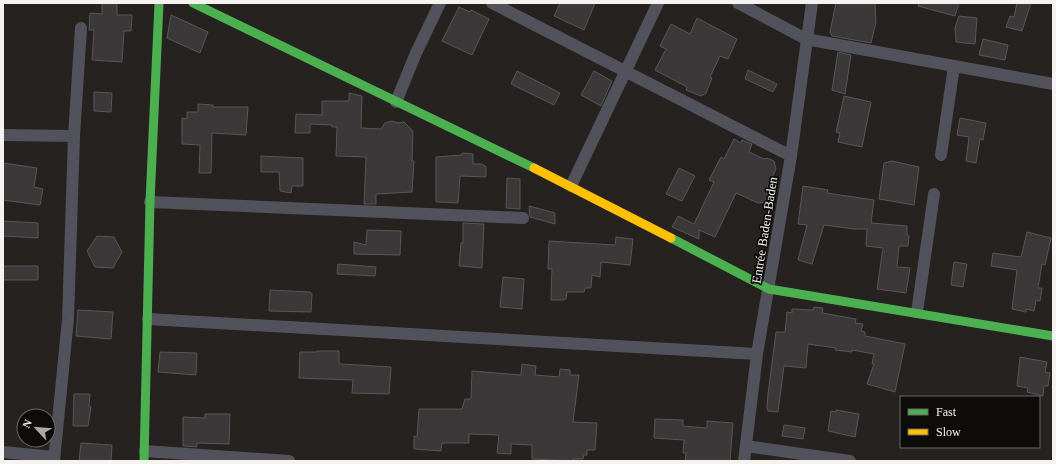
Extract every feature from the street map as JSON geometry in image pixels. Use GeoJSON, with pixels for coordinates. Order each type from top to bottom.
{"type":"FeatureCollection","features":[{"type":"Feature","properties":{"kind":"street"},"geometry":{"type":"LineString","coordinates":[[159,3],[150,202],[145,456],[289,461]]}},
{"type":"Feature","properties":{"kind":"street"},"geometry":{"type":"LineString","coordinates":[[193,3],[571,186],[769,289],[917,312],[1053,336]]}},
{"type":"Feature","properties":{"kind":"street"},"geometry":{"type":"LineString","coordinates":[[396,102],[416,53],[440,3]]}},
{"type":"Feature","properties":{"kind":"street"},"geometry":{"type":"LineString","coordinates":[[492,3],[626,70],[791,156]]}},
{"type":"Feature","properties":{"kind":"street"},"geometry":{"type":"LineString","coordinates":[[571,186],[658,3]]}},
{"type":"Feature","properties":{"kind":"street"},"geometry":{"type":"LineString","coordinates":[[738,3],[806,39],[1053,84]]}},
{"type":"Feature","properties":{"kind":"street","name":"Entrée Baden-Baden"},"geometry":{"type":"LineString","coordinates":[[744,461],[757,354],[791,156],[812,3]]}},
{"type":"Feature","properties":{"kind":"street"},"geometry":{"type":"LineString","coordinates":[[3,452],[54,459],[68,319],[74,136],[81,28]]}},
{"type":"Feature","properties":{"kind":"street"},"geometry":{"type":"LineString","coordinates":[[941,155],[954,66]]}},
{"type":"Feature","properties":{"kind":"street"},"geometry":{"type":"LineString","coordinates":[[3,135],[74,136]]}},
{"type":"Feature","properties":{"kind":"street"},"geometry":{"type":"LineString","coordinates":[[917,312],[934,194]]}},
{"type":"Feature","properties":{"kind":"street"},"geometry":{"type":"LineString","coordinates":[[150,202],[522,218]]}},
{"type":"Feature","properties":{"kind":"street"},"geometry":{"type":"LineString","coordinates":[[148,319],[757,354]]}},
{"type":"Feature","properties":{"kind":"street"},"geometry":{"type":"LineString","coordinates":[[746,446],[850,461]]}},
{"type":"Feature","properties":{"kind":"building"},"geometry":{"type":"Polygon","coordinates":[[[102,3],[117,3],[117,15],[132,15],[131,31],[124,31],[122,62],[92,60],[94,30],[89,30],[90,13],[102,14],[102,3]]]}},
{"type":"Feature","properties":{"kind":"building"},"geometry":{"type":"Polygon","coordinates":[[[560,3],[595,3],[584,30],[554,16],[560,3]]]}},
{"type":"Feature","properties":{"kind":"building"},"geometry":{"type":"Polygon","coordinates":[[[836,3],[875,3],[876,22],[871,43],[832,36],[830,32],[836,3]]]}},
{"type":"Feature","properties":{"kind":"building"},"geometry":{"type":"Polygon","coordinates":[[[919,3],[959,3],[955,16],[918,6],[919,3]]]}},
{"type":"Feature","properties":{"kind":"building"},"geometry":{"type":"Polygon","coordinates":[[[1017,3],[1031,3],[1022,31],[1006,27],[1010,16],[1014,17],[1017,3]]]}},
{"type":"Feature","properties":{"kind":"building"},"geometry":{"type":"Polygon","coordinates":[[[459,7],[470,12],[471,10],[489,19],[472,55],[442,41],[459,7]]]}},
{"type":"Feature","properties":{"kind":"building"},"geometry":{"type":"Polygon","coordinates":[[[171,15],[208,32],[200,53],[167,38],[171,15]]]}},
{"type":"Feature","properties":{"kind":"building"},"geometry":{"type":"Polygon","coordinates":[[[959,16],[977,18],[975,44],[956,42],[955,28],[959,16]]]}},
{"type":"Feature","properties":{"kind":"building"},"geometry":{"type":"Polygon","coordinates":[[[697,18],[737,39],[728,59],[720,56],[710,77],[712,78],[706,93],[701,96],[686,90],[687,87],[655,70],[666,49],[660,46],[671,24],[690,34],[697,18]]]}},
{"type":"Feature","properties":{"kind":"building"},"geometry":{"type":"Polygon","coordinates":[[[983,39],[1008,45],[1005,60],[979,55],[983,39]]]}},
{"type":"Feature","properties":{"kind":"building"},"geometry":{"type":"Polygon","coordinates":[[[838,52],[851,55],[845,94],[832,90],[838,52]]]}},
{"type":"Feature","properties":{"kind":"building"},"geometry":{"type":"Polygon","coordinates":[[[748,70],[777,84],[773,92],[745,79],[748,70]]]}},
{"type":"Feature","properties":{"kind":"building"},"geometry":{"type":"Polygon","coordinates":[[[517,71],[560,93],[554,105],[511,84],[517,71]]]}},
{"type":"Feature","properties":{"kind":"building"},"geometry":{"type":"Polygon","coordinates":[[[594,71],[612,81],[601,106],[581,95],[594,71]]]}},
{"type":"Feature","properties":{"kind":"building"},"geometry":{"type":"Polygon","coordinates":[[[94,92],[112,93],[111,112],[94,111],[94,92]]]}},
{"type":"Feature","properties":{"kind":"building"},"geometry":{"type":"Polygon","coordinates":[[[349,93],[362,96],[361,128],[381,129],[385,123],[392,121],[398,123],[404,122],[413,131],[412,161],[414,161],[412,192],[376,194],[376,204],[364,204],[366,157],[336,156],[337,127],[332,127],[332,125],[310,124],[310,133],[295,133],[296,114],[322,115],[322,101],[349,101],[349,93]]]}},
{"type":"Feature","properties":{"kind":"building"},"geometry":{"type":"Polygon","coordinates":[[[844,96],[871,102],[862,147],[838,142],[840,133],[836,132],[844,96]]]}},
{"type":"Feature","properties":{"kind":"building"},"geometry":{"type":"Polygon","coordinates":[[[198,104],[213,105],[213,107],[248,107],[246,135],[212,133],[211,173],[199,173],[200,145],[182,144],[182,118],[187,119],[187,112],[198,112],[198,104]]]}},
{"type":"Feature","properties":{"kind":"building"},"geometry":{"type":"Polygon","coordinates":[[[960,118],[986,123],[983,140],[980,139],[976,163],[966,161],[969,137],[957,135],[960,118]]]}},
{"type":"Feature","properties":{"kind":"building"},"geometry":{"type":"Polygon","coordinates":[[[734,139],[741,143],[742,140],[752,144],[749,152],[764,159],[767,158],[774,161],[776,169],[765,192],[768,195],[765,202],[758,203],[736,193],[715,237],[699,230],[699,239],[672,227],[678,216],[694,224],[714,182],[709,180],[721,157],[724,159],[734,139]]]}},
{"type":"Feature","properties":{"kind":"building"},"geometry":{"type":"Polygon","coordinates":[[[462,153],[473,154],[473,164],[482,164],[486,167],[486,177],[460,176],[458,203],[436,202],[436,157],[462,155],[462,153]]]}},
{"type":"Feature","properties":{"kind":"building"},"geometry":{"type":"Polygon","coordinates":[[[261,156],[303,158],[303,186],[292,186],[291,193],[280,191],[279,172],[261,172],[261,156]]]}},
{"type":"Feature","properties":{"kind":"building"},"geometry":{"type":"Polygon","coordinates":[[[892,161],[919,167],[914,205],[879,199],[884,163],[892,161]]]}},
{"type":"Feature","properties":{"kind":"building"},"geometry":{"type":"Polygon","coordinates":[[[3,163],[37,168],[34,187],[43,189],[40,205],[3,200],[3,163]]]}},
{"type":"Feature","properties":{"kind":"building"},"geometry":{"type":"Polygon","coordinates":[[[679,168],[695,176],[682,201],[666,194],[679,168]]]}},
{"type":"Feature","properties":{"kind":"building"},"geometry":{"type":"Polygon","coordinates":[[[507,178],[520,179],[520,209],[506,208],[507,178]]]}},
{"type":"Feature","properties":{"kind":"building"},"geometry":{"type":"Polygon","coordinates":[[[803,186],[828,190],[827,193],[874,200],[871,223],[907,226],[907,235],[909,236],[908,246],[899,246],[897,267],[910,268],[906,293],[877,289],[883,248],[866,246],[867,229],[854,229],[824,225],[812,264],[798,260],[807,225],[798,224],[803,186]]]}},
{"type":"Feature","properties":{"kind":"building"},"geometry":{"type":"Polygon","coordinates":[[[529,206],[555,213],[555,224],[530,217],[529,206]]]}},
{"type":"Feature","properties":{"kind":"building"},"geometry":{"type":"Polygon","coordinates":[[[3,221],[38,223],[38,238],[3,236],[3,221]]]}},
{"type":"Feature","properties":{"kind":"building"},"geometry":{"type":"Polygon","coordinates":[[[463,223],[484,224],[482,268],[459,266],[461,243],[463,243],[463,223]]]}},
{"type":"Feature","properties":{"kind":"building"},"geometry":{"type":"Polygon","coordinates":[[[367,230],[401,231],[400,255],[354,254],[354,242],[366,245],[367,230]]]}},
{"type":"Feature","properties":{"kind":"building"},"geometry":{"type":"Polygon","coordinates":[[[1027,232],[1051,238],[1045,265],[1042,264],[1038,288],[1042,288],[1040,301],[1036,300],[1034,311],[1026,309],[1026,312],[1012,309],[1017,270],[991,266],[993,253],[1021,257],[1027,232]]]}},
{"type":"Feature","properties":{"kind":"building"},"geometry":{"type":"Polygon","coordinates":[[[97,236],[114,237],[122,252],[113,268],[95,267],[87,251],[97,236]]]}},
{"type":"Feature","properties":{"kind":"building"},"geometry":{"type":"Polygon","coordinates":[[[616,237],[633,239],[630,265],[601,262],[600,277],[592,275],[591,288],[585,288],[584,292],[567,292],[566,299],[564,300],[551,300],[552,269],[548,269],[549,241],[615,245],[616,237]]]}},
{"type":"Feature","properties":{"kind":"building"},"geometry":{"type":"Polygon","coordinates":[[[954,262],[967,264],[963,287],[951,285],[954,262]]]}},
{"type":"Feature","properties":{"kind":"building"},"geometry":{"type":"Polygon","coordinates":[[[338,264],[376,267],[375,276],[337,274],[338,264]]]}},
{"type":"Feature","properties":{"kind":"building"},"geometry":{"type":"Polygon","coordinates":[[[3,266],[38,266],[38,280],[3,280],[3,266]]]}},
{"type":"Feature","properties":{"kind":"building"},"geometry":{"type":"Polygon","coordinates":[[[503,277],[524,279],[522,309],[500,307],[503,277]]]}},
{"type":"Feature","properties":{"kind":"building"},"geometry":{"type":"Polygon","coordinates":[[[270,290],[310,292],[312,294],[311,312],[269,311],[270,290]]]}},
{"type":"Feature","properties":{"kind":"building"},"geometry":{"type":"Polygon","coordinates":[[[814,307],[823,308],[822,313],[856,319],[855,323],[863,324],[861,331],[865,332],[865,336],[905,344],[895,392],[867,384],[874,364],[872,364],[874,354],[852,350],[852,352],[835,350],[836,348],[808,344],[806,368],[784,366],[778,412],[768,411],[768,394],[776,332],[785,332],[787,312],[792,313],[792,309],[813,310],[814,307]]]}},
{"type":"Feature","properties":{"kind":"building"},"geometry":{"type":"Polygon","coordinates":[[[78,310],[113,312],[111,339],[76,336],[78,310]]]}},
{"type":"Feature","properties":{"kind":"building"},"geometry":{"type":"Polygon","coordinates":[[[339,351],[339,363],[341,364],[391,367],[389,394],[352,393],[353,380],[299,378],[300,352],[339,351]]]}},
{"type":"Feature","properties":{"kind":"building"},"geometry":{"type":"Polygon","coordinates":[[[160,352],[197,353],[196,375],[158,372],[160,352]]]}},
{"type":"Feature","properties":{"kind":"building"},"geometry":{"type":"Polygon","coordinates":[[[1020,357],[1047,362],[1045,372],[1050,373],[1048,386],[1044,386],[1043,396],[1027,392],[1028,388],[1017,386],[1020,357]]]}},
{"type":"Feature","properties":{"kind":"building"},"geometry":{"type":"Polygon","coordinates":[[[522,364],[536,366],[535,375],[559,377],[560,369],[570,370],[570,375],[579,375],[573,422],[597,423],[595,450],[587,450],[587,455],[584,455],[583,459],[573,459],[573,461],[532,459],[532,445],[511,444],[511,454],[497,453],[499,435],[469,434],[469,443],[442,443],[441,451],[414,449],[414,436],[417,437],[419,409],[462,409],[465,399],[471,399],[472,371],[521,375],[522,364]]]}},
{"type":"Feature","properties":{"kind":"building"},"geometry":{"type":"Polygon","coordinates":[[[74,394],[90,394],[89,406],[91,407],[88,426],[73,426],[74,394]]]}},
{"type":"Feature","properties":{"kind":"building"},"geometry":{"type":"Polygon","coordinates":[[[836,410],[859,414],[855,437],[828,431],[831,411],[836,412],[836,410]]]}},
{"type":"Feature","properties":{"kind":"building"},"geometry":{"type":"Polygon","coordinates":[[[205,414],[230,414],[229,444],[197,443],[197,447],[183,446],[183,417],[205,418],[205,414]]]}},
{"type":"Feature","properties":{"kind":"building"},"geometry":{"type":"Polygon","coordinates":[[[655,419],[683,420],[683,426],[707,428],[707,421],[733,423],[730,461],[685,461],[686,453],[683,453],[684,440],[654,438],[655,419]]]}},
{"type":"Feature","properties":{"kind":"building"},"geometry":{"type":"Polygon","coordinates":[[[784,425],[805,428],[803,439],[782,436],[784,425]]]}},
{"type":"Feature","properties":{"kind":"building"},"geometry":{"type":"Polygon","coordinates":[[[81,443],[112,445],[111,461],[79,461],[81,443]]]}},
{"type":"Feature","properties":{"kind":"traffic: fast"},"geometry":{"type":"LineString","coordinates":[[144,461],[150,202],[159,3]]}},
{"type":"Feature","properties":{"kind":"traffic: fast"},"geometry":{"type":"LineString","coordinates":[[193,3],[534,168]]}},
{"type":"Feature","properties":{"kind":"traffic: fast"},"geometry":{"type":"LineString","coordinates":[[671,238],[769,289],[1053,336]]}},
{"type":"Feature","properties":{"kind":"traffic: slow"},"geometry":{"type":"LineString","coordinates":[[534,168],[671,238]]}}]}
